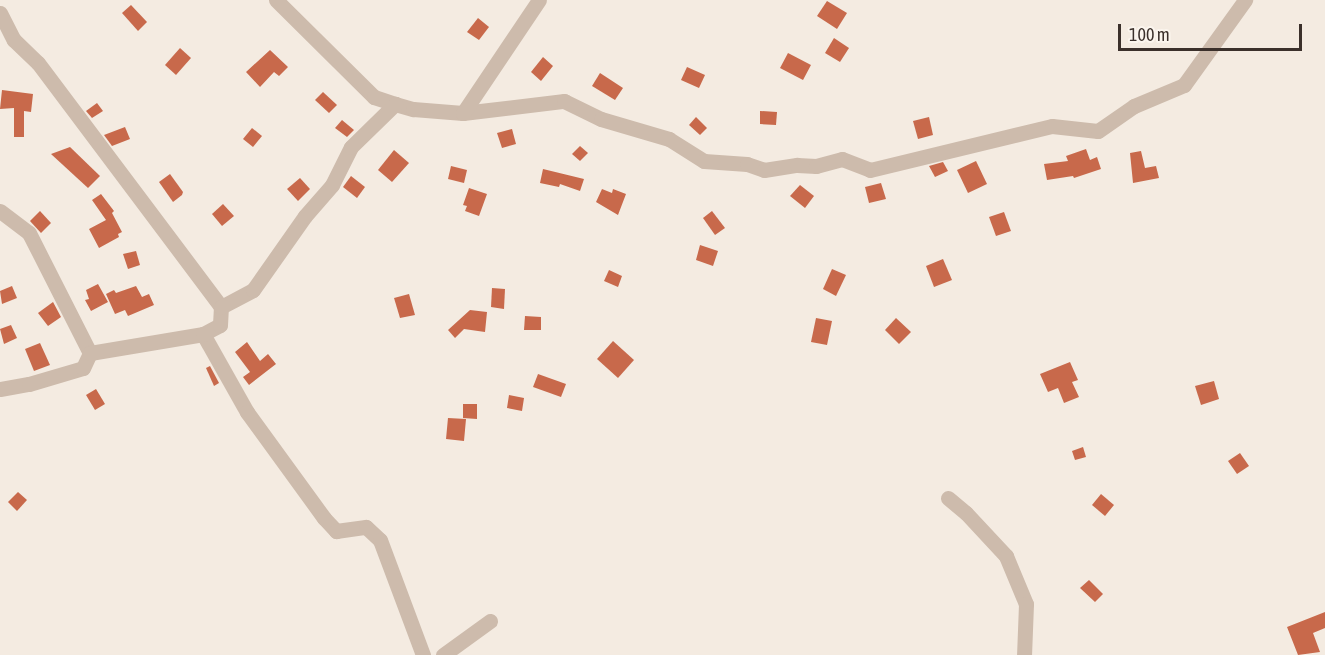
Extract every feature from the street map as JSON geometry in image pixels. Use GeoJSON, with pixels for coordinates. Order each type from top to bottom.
{"type":"FeatureCollection","features":[{"type":"Feature","properties":{"kind":"street"},"geometry":{"type":"LineString","coordinates":[[276,0],[374,97],[413,109],[463,113],[564,101],[601,119],[630,125],[669,139],[705,161],[747,164],[764,170],[816,166],[842,159],[870,170],[1052,126],[1098,131],[1134,106],[1184,85],[1245,0]]}},
{"type":"Feature","properties":{"kind":"street"},"geometry":{"type":"LineString","coordinates":[[463,113],[539,0]]}},
{"type":"Feature","properties":{"kind":"street"},"geometry":{"type":"LineString","coordinates":[[0,13],[14,40],[38,63],[221,307],[220,325],[203,334],[90,353]]}},
{"type":"Feature","properties":{"kind":"street"},"geometry":{"type":"LineString","coordinates":[[221,307],[253,290],[305,216],[332,185],[351,147],[395,104]]}},
{"type":"Feature","properties":{"kind":"street"},"geometry":{"type":"LineString","coordinates":[[0,212],[29,233],[90,353]]}},
{"type":"Feature","properties":{"kind":"street"},"geometry":{"type":"LineString","coordinates":[[203,334],[247,412],[324,518],[336,531],[366,527],[380,540],[423,655]]}},
{"type":"Feature","properties":{"kind":"street"},"geometry":{"type":"LineString","coordinates":[[0,389],[29,384],[83,368],[90,353]]}},
{"type":"Feature","properties":{"kind":"street"},"geometry":{"type":"LineString","coordinates":[[948,498],[966,513],[1006,556],[1026,604],[1024,655]]}},
{"type":"Feature","properties":{"kind":"street"},"geometry":{"type":"LineString","coordinates":[[443,655],[490,621]]}},
{"type":"Feature","properties":{"kind":"building"},"geometry":{"type":"Polygon","coordinates":[[[827,1],[847,13],[837,29],[817,16],[827,1]]]}},
{"type":"Feature","properties":{"kind":"building"},"geometry":{"type":"Polygon","coordinates":[[[131,5],[147,22],[138,31],[122,13],[131,5]]]}},
{"type":"Feature","properties":{"kind":"building"},"geometry":{"type":"Polygon","coordinates":[[[478,18],[489,27],[479,40],[467,32],[478,18]]]}},
{"type":"Feature","properties":{"kind":"building"},"geometry":{"type":"Polygon","coordinates":[[[834,38],[849,48],[840,62],[825,53],[834,38]]]}},
{"type":"Feature","properties":{"kind":"building"},"geometry":{"type":"Polygon","coordinates":[[[180,48],[191,58],[176,75],[165,65],[180,48]]]}},
{"type":"Feature","properties":{"kind":"building"},"geometry":{"type":"Polygon","coordinates":[[[270,50],[288,67],[279,76],[274,72],[260,87],[246,72],[270,50]]]}},
{"type":"Feature","properties":{"kind":"building"},"geometry":{"type":"Polygon","coordinates":[[[788,53],[811,65],[803,80],[780,68],[788,53]]]}},
{"type":"Feature","properties":{"kind":"building"},"geometry":{"type":"Polygon","coordinates":[[[543,57],[553,66],[541,81],[531,72],[543,57]]]}},
{"type":"Feature","properties":{"kind":"building"},"geometry":{"type":"Polygon","coordinates":[[[687,67],[705,75],[699,88],[681,80],[687,67]]]}},
{"type":"Feature","properties":{"kind":"building"},"geometry":{"type":"Polygon","coordinates":[[[600,73],[623,88],[615,100],[592,86],[600,73]]]}},
{"type":"Feature","properties":{"kind":"building"},"geometry":{"type":"Polygon","coordinates":[[[2,90],[33,94],[31,112],[24,111],[24,137],[14,137],[14,108],[0,109],[2,90]]]}},
{"type":"Feature","properties":{"kind":"building"},"geometry":{"type":"Polygon","coordinates":[[[323,92],[337,105],[329,113],[315,100],[323,92]]]}},
{"type":"Feature","properties":{"kind":"building"},"geometry":{"type":"Polygon","coordinates":[[[97,103],[103,111],[92,118],[86,111],[97,103]]]}},
{"type":"Feature","properties":{"kind":"building"},"geometry":{"type":"Polygon","coordinates":[[[760,111],[777,112],[776,125],[760,124],[760,111]]]}},
{"type":"Feature","properties":{"kind":"building"},"geometry":{"type":"Polygon","coordinates":[[[696,117],[707,128],[700,135],[689,125],[696,117]]]}},
{"type":"Feature","properties":{"kind":"building"},"geometry":{"type":"Polygon","coordinates":[[[929,117],[933,135],[918,139],[913,121],[929,117]]]}},
{"type":"Feature","properties":{"kind":"building"},"geometry":{"type":"Polygon","coordinates":[[[342,120],[354,130],[347,137],[335,128],[342,120]]]}},
{"type":"Feature","properties":{"kind":"building"},"geometry":{"type":"Polygon","coordinates":[[[125,127],[130,139],[112,146],[104,135],[125,127]]]}},
{"type":"Feature","properties":{"kind":"building"},"geometry":{"type":"Polygon","coordinates":[[[252,128],[262,136],[253,147],[243,139],[252,128]]]}},
{"type":"Feature","properties":{"kind":"building"},"geometry":{"type":"Polygon","coordinates":[[[512,129],[516,144],[502,148],[497,133],[512,129]]]}},
{"type":"Feature","properties":{"kind":"building"},"geometry":{"type":"Polygon","coordinates":[[[580,146],[588,153],[580,161],[572,154],[580,146]]]}},
{"type":"Feature","properties":{"kind":"building"},"geometry":{"type":"Polygon","coordinates":[[[70,147],[100,176],[88,188],[51,154],[70,147]]]}},
{"type":"Feature","properties":{"kind":"building"},"geometry":{"type":"Polygon","coordinates":[[[1086,149],[1090,160],[1097,157],[1101,169],[1074,178],[1073,176],[1047,180],[1044,164],[1068,161],[1066,156],[1086,149]]]}},
{"type":"Feature","properties":{"kind":"building"},"geometry":{"type":"Polygon","coordinates":[[[394,150],[409,163],[392,182],[378,170],[394,150]]]}},
{"type":"Feature","properties":{"kind":"building"},"geometry":{"type":"Polygon","coordinates":[[[1141,151],[1145,168],[1156,166],[1159,178],[1133,183],[1130,153],[1141,151]]]}},
{"type":"Feature","properties":{"kind":"building"},"geometry":{"type":"Polygon","coordinates":[[[976,161],[987,184],[968,193],[957,170],[976,161]]]}},
{"type":"Feature","properties":{"kind":"building"},"geometry":{"type":"Polygon","coordinates":[[[943,162],[948,171],[935,177],[929,166],[943,162]]]}},
{"type":"Feature","properties":{"kind":"building"},"geometry":{"type":"Polygon","coordinates":[[[451,166],[467,170],[464,183],[448,179],[451,166]]]}},
{"type":"Feature","properties":{"kind":"building"},"geometry":{"type":"Polygon","coordinates":[[[543,169],[584,179],[580,191],[560,184],[559,187],[540,183],[543,169]]]}},
{"type":"Feature","properties":{"kind":"building"},"geometry":{"type":"Polygon","coordinates":[[[170,174],[183,192],[173,202],[159,182],[170,174]]]}},
{"type":"Feature","properties":{"kind":"building"},"geometry":{"type":"Polygon","coordinates":[[[351,176],[365,187],[357,198],[343,187],[351,176]]]}},
{"type":"Feature","properties":{"kind":"building"},"geometry":{"type":"Polygon","coordinates":[[[300,178],[310,189],[298,201],[287,189],[300,178]]]}},
{"type":"Feature","properties":{"kind":"building"},"geometry":{"type":"Polygon","coordinates":[[[881,183],[886,199],[869,203],[865,187],[881,183]]]}},
{"type":"Feature","properties":{"kind":"building"},"geometry":{"type":"Polygon","coordinates":[[[800,185],[814,196],[805,208],[790,196],[800,185]]]}},
{"type":"Feature","properties":{"kind":"building"},"geometry":{"type":"Polygon","coordinates":[[[469,188],[487,194],[479,216],[465,211],[467,206],[463,205],[469,188]]]}},
{"type":"Feature","properties":{"kind":"building"},"geometry":{"type":"Polygon","coordinates":[[[602,189],[612,193],[613,189],[626,194],[618,215],[596,202],[602,189]]]}},
{"type":"Feature","properties":{"kind":"building"},"geometry":{"type":"Polygon","coordinates":[[[101,194],[114,211],[112,213],[122,232],[118,234],[119,237],[99,248],[89,229],[106,220],[92,200],[101,194]]]}},
{"type":"Feature","properties":{"kind":"building"},"geometry":{"type":"Polygon","coordinates":[[[223,204],[234,216],[222,226],[212,214],[223,204]]]}},
{"type":"Feature","properties":{"kind":"building"},"geometry":{"type":"Polygon","coordinates":[[[40,211],[51,223],[41,233],[30,221],[40,211]]]}},
{"type":"Feature","properties":{"kind":"building"},"geometry":{"type":"Polygon","coordinates":[[[712,211],[725,228],[715,235],[703,218],[712,211]]]}},
{"type":"Feature","properties":{"kind":"building"},"geometry":{"type":"Polygon","coordinates":[[[1004,212],[1011,231],[996,236],[989,217],[1004,212]]]}},
{"type":"Feature","properties":{"kind":"building"},"geometry":{"type":"Polygon","coordinates":[[[700,245],[718,251],[713,266],[696,260],[700,245]]]}},
{"type":"Feature","properties":{"kind":"building"},"geometry":{"type":"Polygon","coordinates":[[[136,251],[140,265],[128,269],[123,254],[136,251]]]}},
{"type":"Feature","properties":{"kind":"building"},"geometry":{"type":"Polygon","coordinates":[[[943,259],[952,280],[934,287],[926,266],[943,259]]]}},
{"type":"Feature","properties":{"kind":"building"},"geometry":{"type":"Polygon","coordinates":[[[832,269],[846,275],[836,296],[823,289],[832,269]]]}},
{"type":"Feature","properties":{"kind":"building"},"geometry":{"type":"Polygon","coordinates":[[[609,270],[622,276],[618,287],[604,281],[609,270]]]}},
{"type":"Feature","properties":{"kind":"building"},"geometry":{"type":"Polygon","coordinates":[[[98,284],[108,302],[91,311],[85,300],[89,299],[86,290],[98,284]]]}},
{"type":"Feature","properties":{"kind":"building"},"geometry":{"type":"Polygon","coordinates":[[[12,286],[17,298],[2,304],[0,291],[12,286]]]}},
{"type":"Feature","properties":{"kind":"building"},"geometry":{"type":"Polygon","coordinates":[[[136,286],[142,297],[149,294],[154,305],[128,316],[125,310],[115,314],[106,294],[114,290],[116,293],[136,286]]]}},
{"type":"Feature","properties":{"kind":"building"},"geometry":{"type":"Polygon","coordinates":[[[492,288],[505,289],[504,309],[491,307],[492,288]]]}},
{"type":"Feature","properties":{"kind":"building"},"geometry":{"type":"Polygon","coordinates":[[[409,294],[415,315],[400,318],[394,298],[409,294]]]}},
{"type":"Feature","properties":{"kind":"building"},"geometry":{"type":"Polygon","coordinates":[[[53,302],[61,317],[48,326],[38,313],[53,302]]]}},
{"type":"Feature","properties":{"kind":"building"},"geometry":{"type":"Polygon","coordinates":[[[470,310],[487,312],[485,332],[464,329],[455,338],[448,330],[470,310]]]}},
{"type":"Feature","properties":{"kind":"building"},"geometry":{"type":"Polygon","coordinates":[[[525,316],[541,317],[541,330],[524,330],[525,316]]]}},
{"type":"Feature","properties":{"kind":"building"},"geometry":{"type":"Polygon","coordinates":[[[816,318],[832,321],[827,345],[811,342],[816,318]]]}},
{"type":"Feature","properties":{"kind":"building"},"geometry":{"type":"Polygon","coordinates":[[[896,318],[911,332],[899,344],[885,330],[896,318]]]}},
{"type":"Feature","properties":{"kind":"building"},"geometry":{"type":"Polygon","coordinates":[[[11,325],[17,338],[4,344],[0,329],[11,325]]]}},
{"type":"Feature","properties":{"kind":"building"},"geometry":{"type":"Polygon","coordinates":[[[613,341],[634,360],[618,378],[597,359],[613,341]]]}},
{"type":"Feature","properties":{"kind":"building"},"geometry":{"type":"Polygon","coordinates":[[[247,342],[260,361],[268,354],[276,364],[249,385],[243,377],[250,372],[235,352],[247,342]]]}},
{"type":"Feature","properties":{"kind":"building"},"geometry":{"type":"Polygon","coordinates":[[[40,343],[50,365],[34,371],[25,349],[40,343]]]}},
{"type":"Feature","properties":{"kind":"building"},"geometry":{"type":"Polygon","coordinates":[[[1070,362],[1078,380],[1072,382],[1079,397],[1064,403],[1058,388],[1048,392],[1040,374],[1070,362]]]}},
{"type":"Feature","properties":{"kind":"building"},"geometry":{"type":"Polygon","coordinates":[[[210,366],[219,383],[214,386],[206,368],[210,366]]]}},
{"type":"Feature","properties":{"kind":"building"},"geometry":{"type":"Polygon","coordinates":[[[538,374],[566,384],[561,397],[533,387],[538,374]]]}},
{"type":"Feature","properties":{"kind":"building"},"geometry":{"type":"Polygon","coordinates":[[[1214,381],[1219,399],[1201,405],[1195,386],[1214,381]]]}},
{"type":"Feature","properties":{"kind":"building"},"geometry":{"type":"Polygon","coordinates":[[[96,389],[105,404],[95,410],[86,395],[96,389]]]}},
{"type":"Feature","properties":{"kind":"building"},"geometry":{"type":"Polygon","coordinates":[[[509,395],[524,398],[522,411],[507,408],[509,395]]]}},
{"type":"Feature","properties":{"kind":"building"},"geometry":{"type":"Polygon","coordinates":[[[463,404],[477,404],[477,419],[463,418],[463,404]]]}},
{"type":"Feature","properties":{"kind":"building"},"geometry":{"type":"Polygon","coordinates":[[[448,418],[466,419],[464,441],[446,439],[448,418]]]}},
{"type":"Feature","properties":{"kind":"building"},"geometry":{"type":"Polygon","coordinates":[[[1083,447],[1086,457],[1075,460],[1072,451],[1083,447]]]}},
{"type":"Feature","properties":{"kind":"building"},"geometry":{"type":"Polygon","coordinates":[[[1240,453],[1249,466],[1237,474],[1228,461],[1240,453]]]}},
{"type":"Feature","properties":{"kind":"building"},"geometry":{"type":"Polygon","coordinates":[[[18,492],[27,500],[17,511],[8,502],[18,492]]]}},
{"type":"Feature","properties":{"kind":"building"},"geometry":{"type":"Polygon","coordinates":[[[1101,494],[1114,505],[1105,516],[1092,505],[1101,494]]]}},
{"type":"Feature","properties":{"kind":"building"},"geometry":{"type":"Polygon","coordinates":[[[1089,580],[1103,594],[1095,602],[1080,588],[1089,580]]]}},
{"type":"Feature","properties":{"kind":"building"},"geometry":{"type":"Polygon","coordinates":[[[1325,612],[1325,628],[1313,633],[1320,652],[1298,655],[1287,627],[1325,612]]]}}]}
